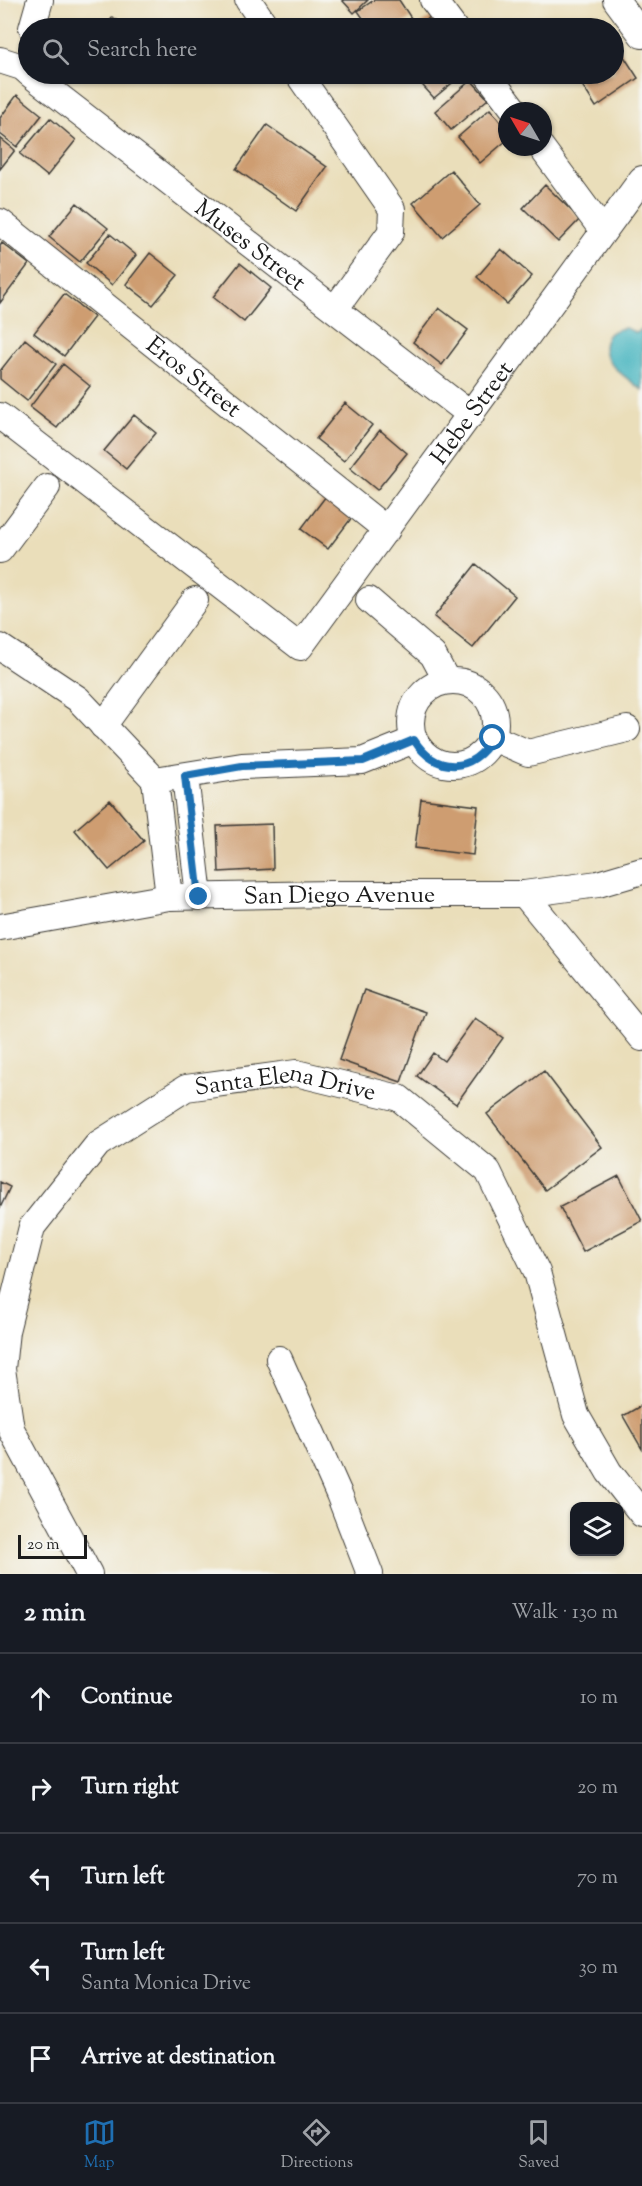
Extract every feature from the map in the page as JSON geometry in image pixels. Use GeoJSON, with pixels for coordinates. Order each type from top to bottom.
{"type":"FeatureCollection","features":[{"type":"Feature","properties":{"kind":"street"},"geometry":{"type":"LineString","coordinates":[[35,18],[40,0]]}},
{"type":"Feature","properties":{"kind":"street"},"geometry":{"type":"LineString","coordinates":[[248,0],[260,18]]}},
{"type":"Feature","properties":{"kind":"street"},"geometry":{"type":"LineString","coordinates":[[433,0],[446,18]]}},
{"type":"Feature","properties":{"kind":"street"},"geometry":{"type":"LineString","coordinates":[[616,0],[642,36]]}},
{"type":"Feature","properties":{"kind":"street","name":"Muses Street"},"geometry":{"type":"LineString","coordinates":[[41,84],[471,415]]}},
{"type":"Feature","properties":{"kind":"street"},"geometry":{"type":"LineString","coordinates":[[305,84],[392,209],[391,232],[335,309]]}},
{"type":"Feature","properties":{"kind":"street"},"geometry":{"type":"LineString","coordinates":[[495,84],[508,102]]}},
{"type":"Feature","properties":{"kind":"street"},"geometry":{"type":"LineString","coordinates":[[548,156],[603,231]]}},
{"type":"Feature","properties":{"kind":"street","name":"Hebe Street"},"geometry":{"type":"LineString","coordinates":[[0,416],[300,647],[642,179]]}},
{"type":"Feature","properties":{"kind":"street","name":"Eros Street"},"geometry":{"type":"LineString","coordinates":[[0,222],[387,530]]}},
{"type":"Feature","properties":{"kind":"street"},"geometry":{"type":"LineString","coordinates":[[0,550],[47,487]]}},
{"type":"Feature","properties":{"kind":"street"},"geometry":{"type":"LineString","coordinates":[[103,726],[195,600]]}},
{"type":"Feature","properties":{"kind":"street"},"geometry":{"type":"LineString","coordinates":[[369,600],[433,655],[447,681]]}},
{"type":"Feature","properties":{"kind":"street"},"geometry":{"type":"LineString","coordinates":[[0,647],[78,699],[155,780],[169,897]]}},
{"type":"Feature","properties":{"kind":"street"},"geometry":{"type":"LineString","coordinates":[[462,681],[476,686],[487,696],[494,709],[496,724],[493,738],[486,751],[475,760],[461,765],[447,765],[433,760],[422,752],[414,740],[411,714],[416,702],[424,692],[435,684],[462,681]]}},
{"type":"Feature","properties":{"kind":"street"},"geometry":{"type":"LineString","coordinates":[[493,738],[528,753],[627,729]]}},
{"type":"Feature","properties":{"kind":"street"},"geometry":{"type":"LineString","coordinates":[[155,780],[242,766],[363,761],[414,740]]}},
{"type":"Feature","properties":{"kind":"street"},"geometry":{"type":"LineString","coordinates":[[185,776],[199,897]]}},
{"type":"Feature","properties":{"kind":"street","name":"San Diego Avenue"},"geometry":{"type":"LineString","coordinates":[[0,927],[169,897],[524,894],[598,884],[642,871]]}},
{"type":"Feature","properties":{"kind":"street"},"geometry":{"type":"LineString","coordinates":[[524,894],[642,1038]]}},
{"type":"Feature","properties":{"kind":"street","name":"Santa Elena Drive"},"geometry":{"type":"LineString","coordinates":[[89,1574],[6,1431],[1,1369],[6,1331],[32,1227],[98,1144],[186,1088],[296,1073],[399,1098],[488,1171],[537,1272],[576,1415],[609,1472],[642,1514]]}},
{"type":"Feature","properties":{"kind":"street"},"geometry":{"type":"LineString","coordinates":[[279,1359],[339,1494],[370,1574]]}},
{"type":"Feature","properties":{"kind":"water"},"geometry":{"type":"Polygon","coordinates":[[[626,328],[637,333],[642,328],[642,390],[615,368],[605,355],[604,347],[607,336],[614,331],[626,328]]]}},
{"type":"Feature","properties":{"kind":"building"},"geometry":{"type":"Polygon","coordinates":[[[342,0],[368,0],[354,13],[342,0]]]}},
{"type":"Feature","properties":{"kind":"building"},"geometry":{"type":"Polygon","coordinates":[[[374,0],[399,0],[411,18],[363,18],[358,11],[374,0]]]}},
{"type":"Feature","properties":{"kind":"building"},"geometry":{"type":"Polygon","coordinates":[[[624,56],[638,78],[596,107],[581,84],[624,84],[624,56]]]}},
{"type":"Feature","properties":{"kind":"building"},"geometry":{"type":"Polygon","coordinates":[[[421,84],[451,84],[434,98],[421,84]]]}},
{"type":"Feature","properties":{"kind":"building"},"geometry":{"type":"Polygon","coordinates":[[[466,84],[475,84],[488,99],[451,130],[435,111],[466,84]]]}},
{"type":"Feature","properties":{"kind":"building"},"geometry":{"type":"Polygon","coordinates":[[[17,95],[42,115],[17,147],[0,134],[0,118],[17,95]]]}},
{"type":"Feature","properties":{"kind":"building"},"geometry":{"type":"Polygon","coordinates":[[[490,109],[498,119],[498,148],[480,163],[458,137],[490,109]]]}},
{"type":"Feature","properties":{"kind":"building"},"geometry":{"type":"Polygon","coordinates":[[[50,118],[76,140],[47,176],[20,154],[50,118]]]}},
{"type":"Feature","properties":{"kind":"building"},"geometry":{"type":"Polygon","coordinates":[[[267,125],[327,167],[296,211],[236,169],[267,125]]]}},
{"type":"Feature","properties":{"kind":"building"},"geometry":{"type":"Polygon","coordinates":[[[0,138],[15,150],[0,169],[0,138]]]}},
{"type":"Feature","properties":{"kind":"building"},"geometry":{"type":"Polygon","coordinates":[[[451,170],[480,205],[442,237],[413,203],[451,170]]]}},
{"type":"Feature","properties":{"kind":"building"},"geometry":{"type":"Polygon","coordinates":[[[545,185],[580,219],[558,242],[523,208],[545,185]]]}},
{"type":"Feature","properties":{"kind":"building"},"geometry":{"type":"Polygon","coordinates":[[[77,203],[108,228],[80,262],[49,237],[77,203]]]}},
{"type":"Feature","properties":{"kind":"building"},"geometry":{"type":"Polygon","coordinates":[[[110,234],[136,255],[112,285],[86,263],[110,234]]]}},
{"type":"Feature","properties":{"kind":"building"},"geometry":{"type":"Polygon","coordinates":[[[2,243],[29,264],[0,303],[0,246],[2,243]]]}},
{"type":"Feature","properties":{"kind":"building"},"geometry":{"type":"Polygon","coordinates":[[[501,249],[532,276],[507,304],[477,277],[501,249]]]}},
{"type":"Feature","properties":{"kind":"building"},"geometry":{"type":"Polygon","coordinates":[[[150,253],[178,275],[153,305],[126,284],[150,253]]]}},
{"type":"Feature","properties":{"kind":"building"},"geometry":{"type":"Polygon","coordinates":[[[240,263],[271,288],[244,322],[213,297],[240,263]]]}},
{"type":"Feature","properties":{"kind":"building"},"geometry":{"type":"Polygon","coordinates":[[[64,294],[94,317],[64,356],[34,333],[64,294]]]}},
{"type":"Feature","properties":{"kind":"building"},"geometry":{"type":"Polygon","coordinates":[[[439,308],[468,330],[442,365],[413,342],[439,308]]]}},
{"type":"Feature","properties":{"kind":"building"},"geometry":{"type":"Polygon","coordinates":[[[25,339],[56,364],[27,401],[0,379],[0,371],[25,339]]]}},
{"type":"Feature","properties":{"kind":"building"},"geometry":{"type":"Polygon","coordinates":[[[63,364],[90,386],[57,428],[30,407],[63,364]]]}},
{"type":"Feature","properties":{"kind":"building"},"geometry":{"type":"Polygon","coordinates":[[[345,403],[372,425],[344,461],[316,439],[345,403]]]}},
{"type":"Feature","properties":{"kind":"building"},"geometry":{"type":"Polygon","coordinates":[[[134,415],[156,433],[126,469],[104,451],[134,415]]]}},
{"type":"Feature","properties":{"kind":"building"},"geometry":{"type":"Polygon","coordinates":[[[380,430],[407,453],[377,490],[350,468],[380,430]]]}},
{"type":"Feature","properties":{"kind":"building"},"geometry":{"type":"Polygon","coordinates":[[[326,496],[353,516],[328,549],[301,529],[326,496]]]}},
{"type":"Feature","properties":{"kind":"building"},"geometry":{"type":"Polygon","coordinates":[[[476,564],[515,596],[473,648],[434,617],[476,564]]]}},
{"type":"Feature","properties":{"kind":"building"},"geometry":{"type":"Polygon","coordinates":[[[421,799],[478,806],[473,855],[415,848],[421,799]]]}},
{"type":"Feature","properties":{"kind":"building"},"geometry":{"type":"Polygon","coordinates":[[[110,800],[144,841],[109,870],[75,830],[110,800]]]}},
{"type":"Feature","properties":{"kind":"building"},"geometry":{"type":"Polygon","coordinates":[[[272,824],[273,869],[219,872],[217,826],[272,824]]]}},
{"type":"Feature","properties":{"kind":"building"},"geometry":{"type":"Polygon","coordinates":[[[364,990],[426,1012],[401,1082],[339,1060],[364,990]]]}},
{"type":"Feature","properties":{"kind":"building"},"geometry":{"type":"Polygon","coordinates":[[[475,1018],[503,1038],[456,1104],[417,1076],[433,1053],[444,1061],[475,1018]]]}},
{"type":"Feature","properties":{"kind":"building"},"geometry":{"type":"Polygon","coordinates":[[[544,1071],[602,1147],[545,1190],[487,1114],[544,1071]]]}},
{"type":"Feature","properties":{"kind":"building"},"geometry":{"type":"Polygon","coordinates":[[[619,1176],[642,1221],[583,1252],[560,1207],[619,1176]]]}},
{"type":"Feature","properties":{"kind":"building"},"geometry":{"type":"Polygon","coordinates":[[[0,1182],[10,1187],[0,1208],[0,1182]]]}},
{"type":"Feature","properties":{"kind":"building"},"geometry":{"type":"Polygon","coordinates":[[[642,1405],[642,1449],[623,1416],[642,1405]]]}},
{"type":"Feature","properties":{"kind":"route"},"geometry":{"type":"LineString","coordinates":[[199,897],[185,776],[242,766],[363,761],[414,740],[422,752],[433,760],[447,765],[461,765],[475,760],[486,751],[493,738]]}}]}
